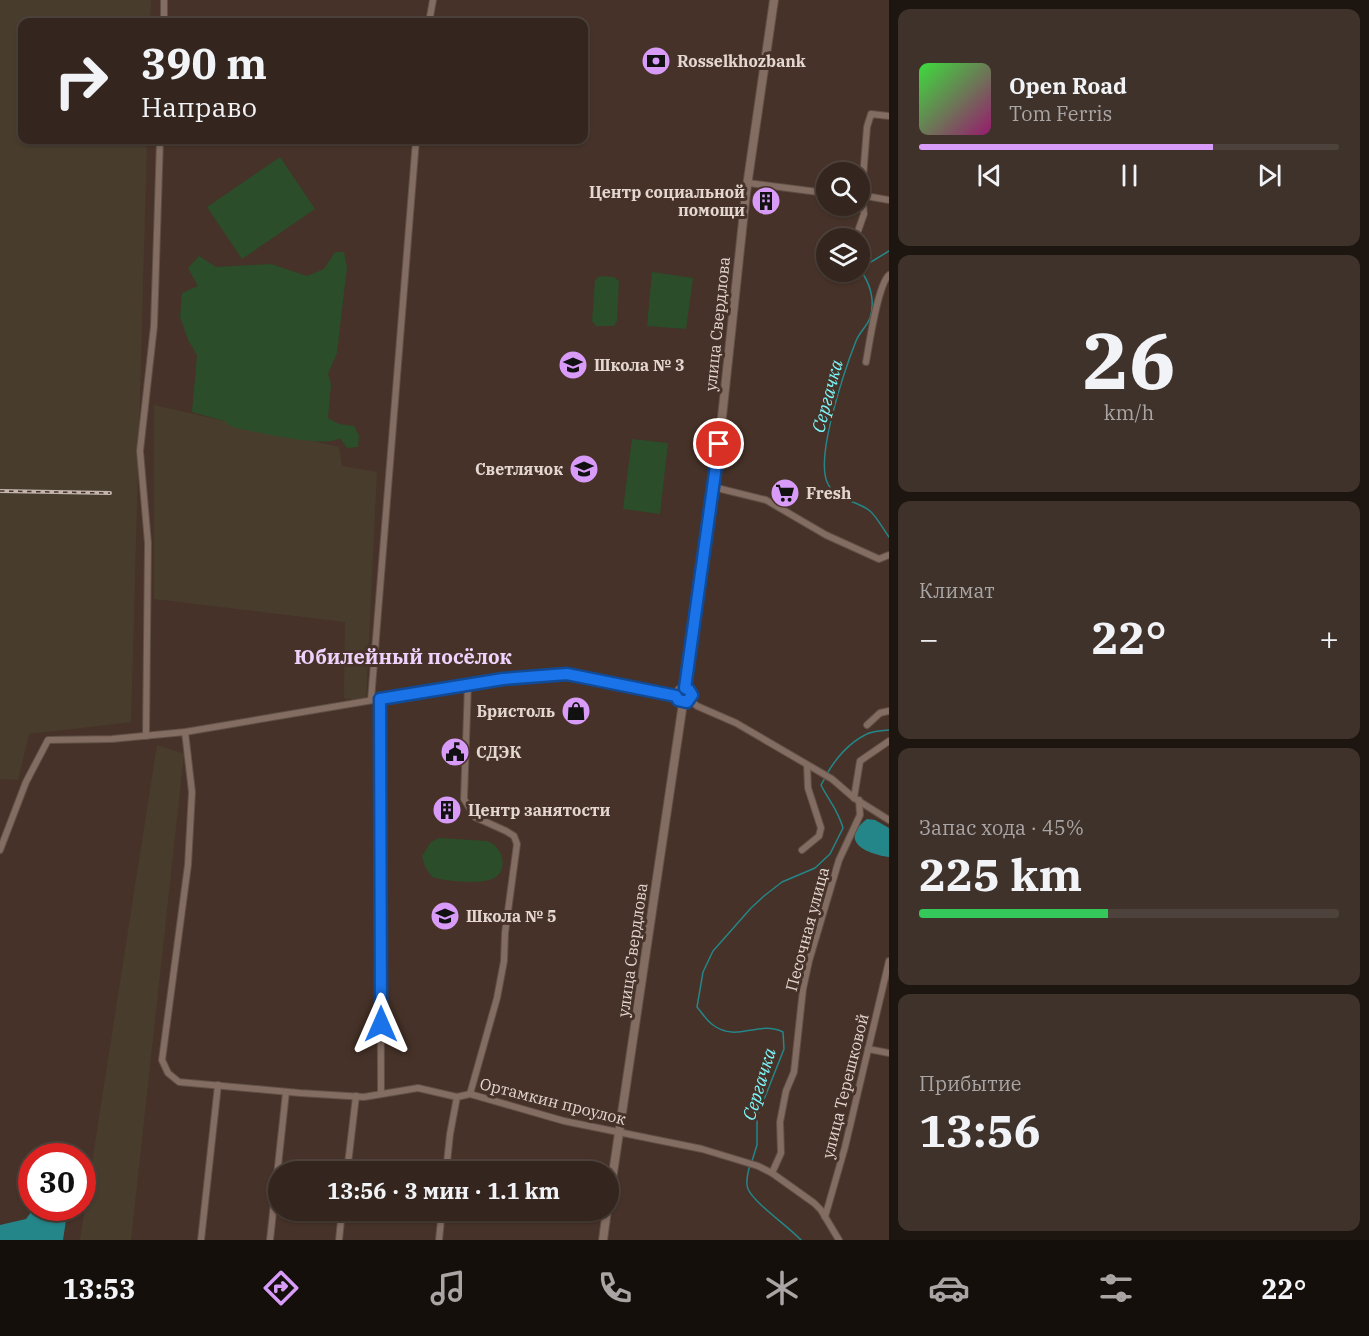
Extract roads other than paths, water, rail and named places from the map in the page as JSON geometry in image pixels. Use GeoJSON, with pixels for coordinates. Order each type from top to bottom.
{"type":"FeatureCollection","features":[{"type":"Feature","properties":{"kind":"street"},"geometry":{"type":"LineString","coordinates":[[164,0],[164,18]]}},
{"type":"Feature","properties":{"kind":"street"},"geometry":{"type":"LineString","coordinates":[[430,18],[433,0]]}},
{"type":"Feature","properties":{"kind":"street","name":"улица Свердлова"},"geometry":{"type":"LineString","coordinates":[[685,688],[713,487],[748,183],[774,0]]}},
{"type":"Feature","properties":{"kind":"street"},"geometry":{"type":"LineString","coordinates":[[864,162],[867,127],[871,114],[889,116]]}},
{"type":"Feature","properties":{"kind":"street"},"geometry":{"type":"LineString","coordinates":[[146,736],[148,543],[140,451],[154,326],[160,144]]}},
{"type":"Feature","properties":{"kind":"street"},"geometry":{"type":"LineString","coordinates":[[371,700],[416,144]]}},
{"type":"Feature","properties":{"kind":"street"},"geometry":{"type":"LineString","coordinates":[[748,183],[816,192]]}},
{"type":"Feature","properties":{"kind":"street"},"geometry":{"type":"LineString","coordinates":[[870,197],[889,200]]}},
{"type":"Feature","properties":{"kind":"street"},"geometry":{"type":"LineString","coordinates":[[866,362],[880,294],[885,279],[889,275]]}},
{"type":"Feature","properties":{"kind":"street"},"geometry":{"type":"LineString","coordinates":[[713,487],[766,500],[826,535],[879,559],[889,555]]}},
{"type":"Feature","properties":{"kind":"street"},"geometry":{"type":"LineString","coordinates":[[0,850],[26,782],[48,740],[185,732],[468,684],[567,674],[676,696],[678,700],[687,701],[736,723],[832,779],[856,799],[889,820]]}},
{"type":"Feature","properties":{"kind":"street"},"geometry":{"type":"LineString","coordinates":[[468,684],[464,799],[475,817],[507,831],[517,843],[505,933],[504,962],[497,999],[470,1094]]}},
{"type":"Feature","properties":{"kind":"street"},"geometry":{"type":"LineString","coordinates":[[676,696],[681,688],[685,688],[692,695],[687,701]]}},
{"type":"Feature","properties":{"kind":"street"},"geometry":{"type":"LineString","coordinates":[[380,699],[381,1094]]}},
{"type":"Feature","properties":{"kind":"street","name":"улица Свердлова"},"geometry":{"type":"LineString","coordinates":[[615,1161],[687,701]]}},
{"type":"Feature","properties":{"kind":"street"},"geometry":{"type":"LineString","coordinates":[[867,725],[880,713],[889,711]]}},
{"type":"Feature","properties":{"kind":"street","name":"Ортамкин проулок"},"geometry":{"type":"LineString","coordinates":[[185,732],[192,792],[188,865],[162,1060],[168,1073],[179,1082],[356,1096],[417,1088],[458,1097],[470,1094],[564,1121],[702,1149],[758,1166],[772,1173],[814,1203],[838,1240]]}},
{"type":"Feature","properties":{"kind":"street","name":"Песочная улица"},"geometry":{"type":"LineString","coordinates":[[772,1173],[782,1153],[780,1122],[786,1091],[794,1072],[803,989],[809,961],[839,860],[860,815],[856,799],[860,761],[888,742]]}},
{"type":"Feature","properties":{"kind":"street","name":"Песочная улица"},"geometry":{"type":"LineString","coordinates":[[801,850],[819,836],[822,828],[808,788],[807,765]]}},
{"type":"Feature","properties":{"kind":"street","name":"улица Терешковой"},"geometry":{"type":"LineString","coordinates":[[825,1217],[845,1147],[889,961]]}},
{"type":"Feature","properties":{"kind":"street"},"geometry":{"type":"LineString","coordinates":[[868,1049],[889,1053]]}},
{"type":"Feature","properties":{"kind":"street"},"geometry":{"type":"LineString","coordinates":[[201,1240],[218,1085]]}},
{"type":"Feature","properties":{"kind":"street"},"geometry":{"type":"LineString","coordinates":[[270,1240],[286,1092]]}},
{"type":"Feature","properties":{"kind":"street"},"geometry":{"type":"LineString","coordinates":[[348,1161],[356,1096]]}},
{"type":"Feature","properties":{"kind":"street"},"geometry":{"type":"LineString","coordinates":[[447,1161],[458,1097]]}},
{"type":"Feature","properties":{"kind":"street"},"geometry":{"type":"LineString","coordinates":[[339,1240],[341,1221]]}},
{"type":"Feature","properties":{"kind":"street"},"geometry":{"type":"LineString","coordinates":[[439,1240],[441,1221]]}},
{"type":"Feature","properties":{"kind":"street"},"geometry":{"type":"LineString","coordinates":[[603,1240],[606,1221]]}},
{"type":"Feature","properties":{"kind":"water"},"geometry":{"type":"Polygon","coordinates":[[[867,819],[875,820],[889,828],[889,857],[864,849],[855,840],[859,827],[867,819]]]}},
{"type":"Feature","properties":{"kind":"water"},"geometry":{"type":"Polygon","coordinates":[[[18,1221],[66,1221],[63,1240],[0,1240],[0,1225],[18,1221]]]}},
{"type":"Feature","properties":{"kind":"waterway","name":"Сергачка"},"geometry":{"type":"LineString","coordinates":[[889,251],[866,265],[863,274],[871,295],[871,312],[869,321],[856,341],[845,372],[833,414],[825,455],[825,472],[832,490],[870,511],[889,537]]}},
{"type":"Feature","properties":{"kind":"waterway","name":"Сергачка"},"geometry":{"type":"LineString","coordinates":[[827,774],[838,757],[853,742],[870,733],[889,730]]}},
{"type":"Feature","properties":{"kind":"waterway","name":"Сергачка"},"geometry":{"type":"LineString","coordinates":[[752,1161],[757,1145],[757,1117],[784,1049],[783,1032],[765,1028],[731,1032],[713,1025],[697,1007],[703,972],[713,951],[751,908],[782,882],[815,868],[830,854],[843,828],[821,785],[825,778]]}},
{"type":"Feature","properties":{"kind":"waterway","name":"Сергачка"},"geometry":{"type":"LineString","coordinates":[[750,1165],[747,1183],[752,1195],[801,1240]]}},
{"type":"Feature","properties":{"kind":"railway"},"geometry":{"type":"LineString","coordinates":[[0,491],[110,493]]}},
{"type":"Feature","properties":{"kind":"place","name":"Rosselkhozbank"},"geometry":{"type":"Point","coordinates":[656,61]}},
{"type":"Feature","properties":{"kind":"place","name":"Центр социальной помощи"},"geometry":{"type":"Point","coordinates":[766,201]}},
{"type":"Feature","properties":{"kind":"place","name":"Школа № 3"},"geometry":{"type":"Point","coordinates":[573,365]}},
{"type":"Feature","properties":{"kind":"place","name":"Светлячок"},"geometry":{"type":"Point","coordinates":[584,469]}},
{"type":"Feature","properties":{"kind":"place","name":"Fresh"},"geometry":{"type":"Point","coordinates":[785,493]}},
{"type":"Feature","properties":{"kind":"place","name":"Бристоль"},"geometry":{"type":"Point","coordinates":[576,711]}},
{"type":"Feature","properties":{"kind":"place","name":"СДЭК"},"geometry":{"type":"Point","coordinates":[455,752]}},
{"type":"Feature","properties":{"kind":"place","name":"Центр занятости"},"geometry":{"type":"Point","coordinates":[447,810]}},
{"type":"Feature","properties":{"kind":"place","name":"Школа № 5"},"geometry":{"type":"Point","coordinates":[445,916]}},
{"type":"Feature","properties":{"kind":"district","name":"Юбилейный посёлок"},"geometry":{"type":"Point","coordinates":[403,656]}}]}
